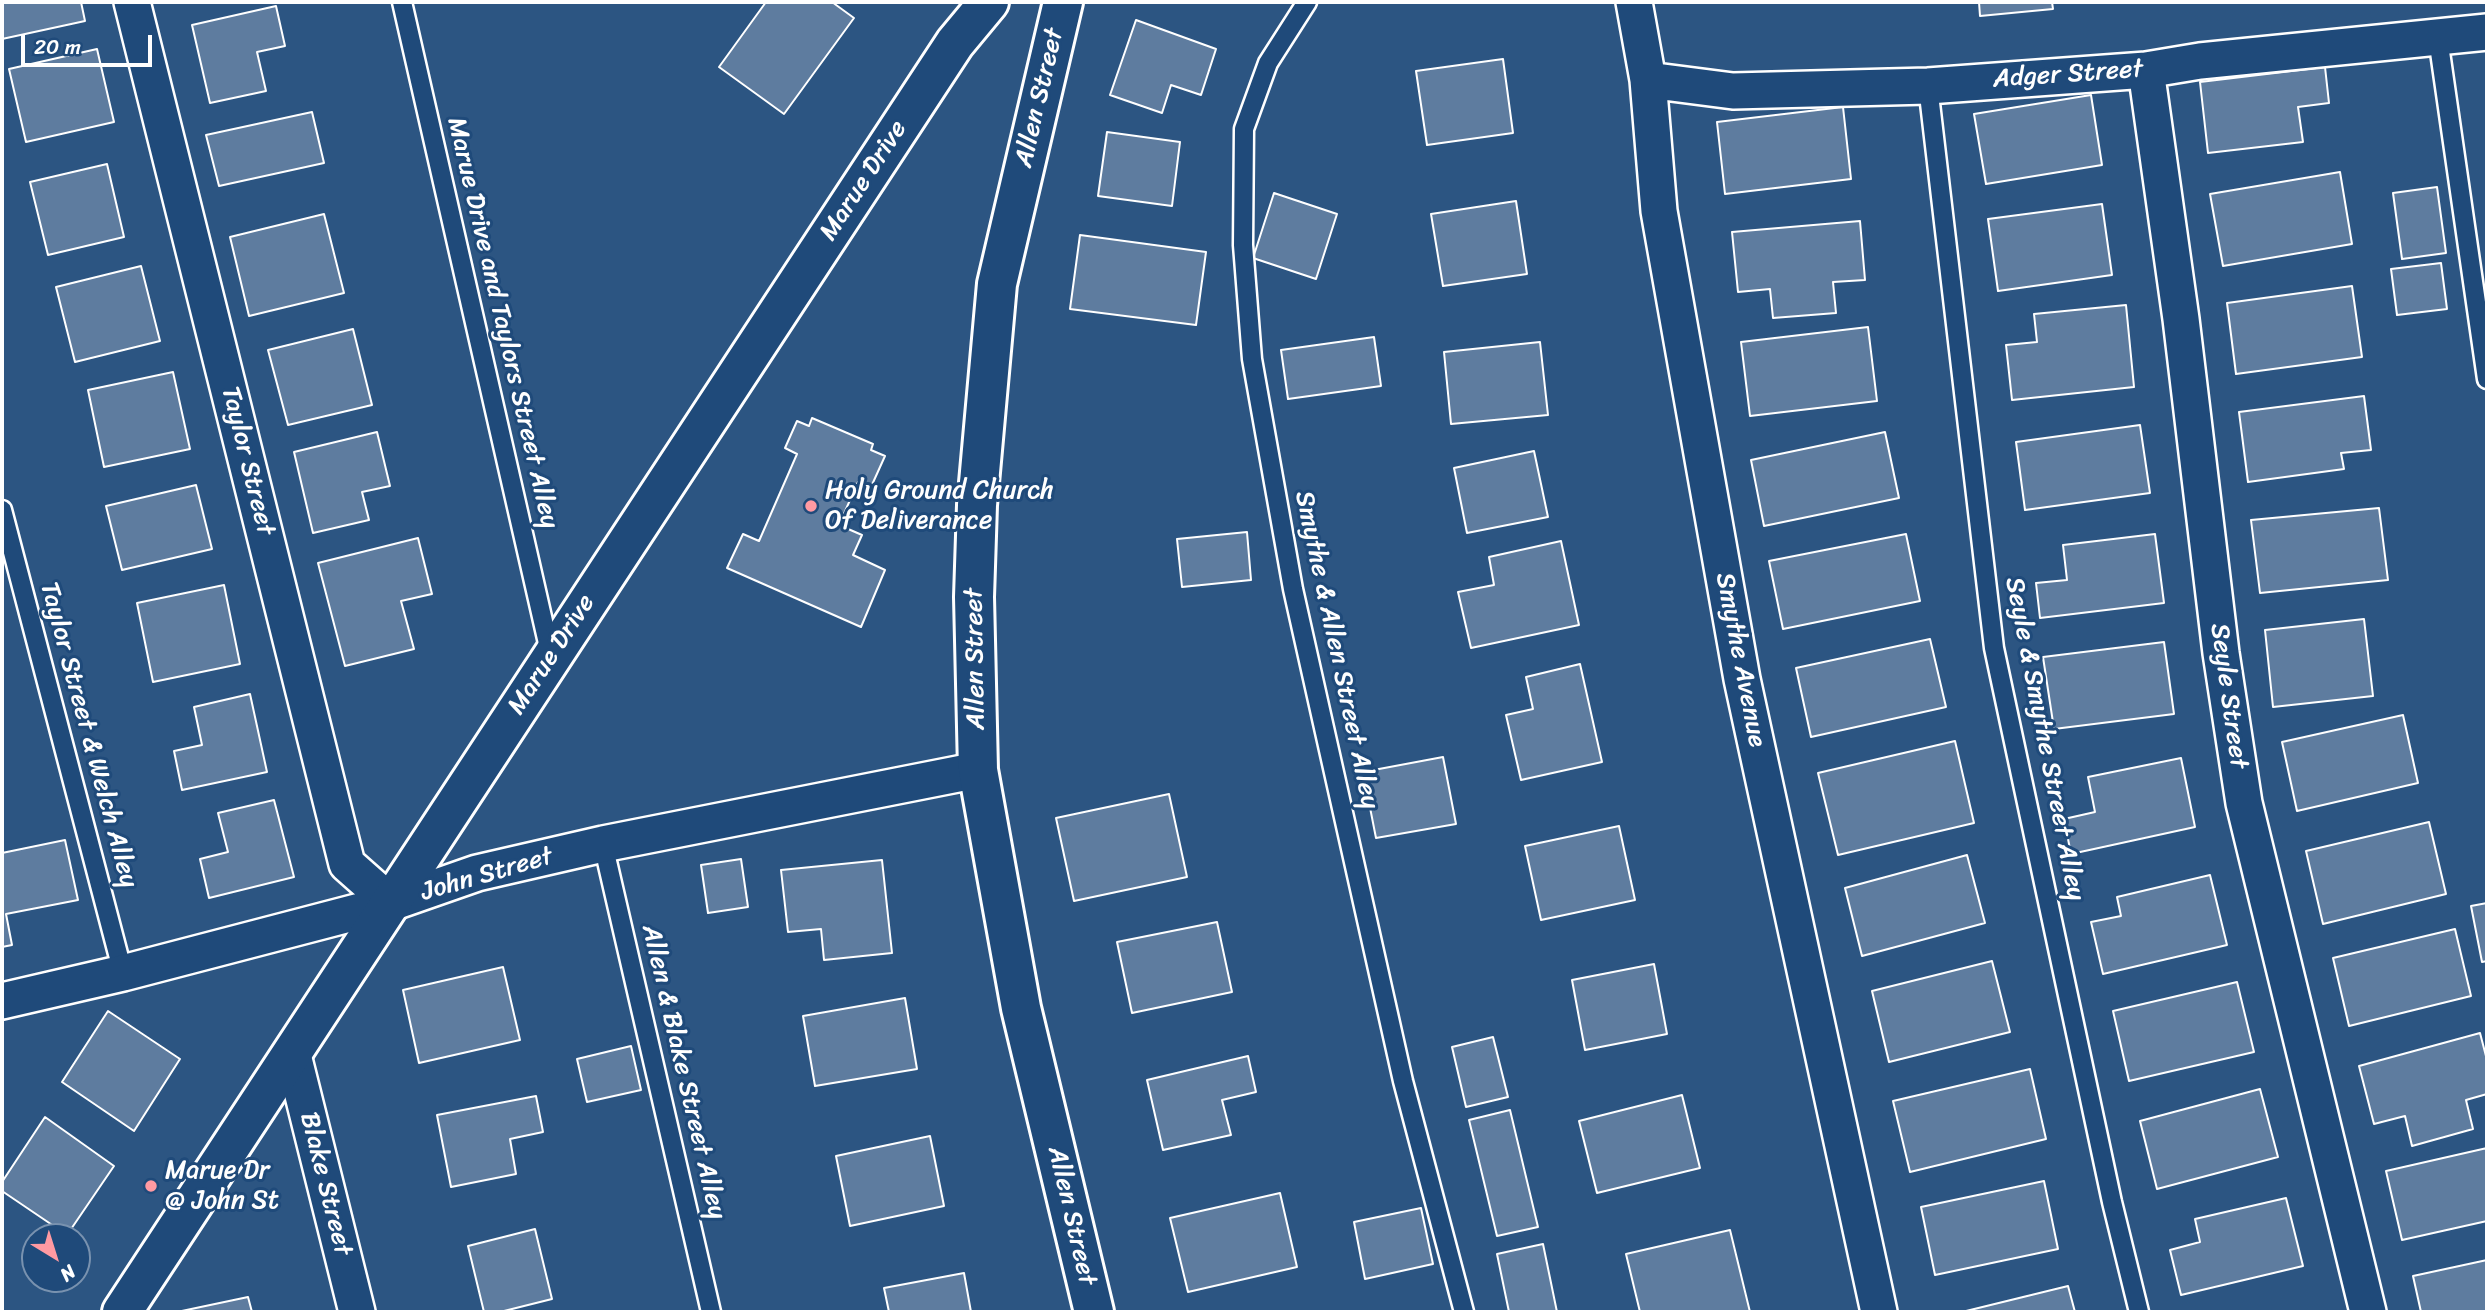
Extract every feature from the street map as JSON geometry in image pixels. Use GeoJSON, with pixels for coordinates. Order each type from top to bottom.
{"type":"FeatureCollection","features":[{"type":"Feature","properties":{"kind":"street","name":"Taylor Street"},"geometry":{"type":"LineString","coordinates":[[132,2],[347,864],[391,904]]}},
{"type":"Feature","properties":{"kind":"street","name":"Marue Drive"},"geometry":{"type":"LineString","coordinates":[[122,1312],[955,43],[989,2]]}},
{"type":"Feature","properties":{"kind":"street","name":"Allen Street"},"geometry":{"type":"LineString","coordinates":[[1063,2],[997,284],[976,505],[974,597],[978,770],[1021,1008],[1094,1312]]}},
{"type":"Feature","properties":{"kind":"street","name":"Smythe Avenue"},"geometry":{"type":"LineString","coordinates":[[1634,2],[1648,80],[1659,211],[1742,679],[1879,1312]]}},
{"type":"Feature","properties":{"kind":"street","name":"Adger Street"},"geometry":{"type":"LineString","coordinates":[[1648,80],[1733,91],[1928,86],[2146,70],[2200,61],[2487,32]]}},
{"type":"Feature","properties":{"kind":"street","name":"Seyle Street"},"geometry":{"type":"LineString","coordinates":[[2146,70],[2181,319],[2221,653],[2244,803],[2368,1312]]}},
{"type":"Feature","properties":{"kind":"street","name":"John Street"},"geometry":{"type":"LineString","coordinates":[[2,1001],[123,973],[391,904],[477,873],[603,844],[978,770]]}},
{"type":"Feature","properties":{"kind":"street","name":"Blake Street"},"geometry":{"type":"LineString","coordinates":[[293,1055],[357,1312]]}},
{"type":"Feature","properties":{"kind":"lane","name":"Marue Drive and Taylors Street Alley"},"geometry":{"type":"LineString","coordinates":[[402,2],[551,656]]}},
{"type":"Feature","properties":{"kind":"lane","name":"Smythe & Allen Street Alley"},"geometry":{"type":"LineString","coordinates":[[1307,2],[1268,63],[1244,129],[1243,245],[1252,359],[1293,589],[1403,1081],[1464,1312]]}},
{"type":"Feature","properties":{"kind":"lane"},"geometry":{"type":"LineString","coordinates":[[2438,38],[2487,379]]}},
{"type":"Feature","properties":{"kind":"lane","name":"Seyle & Smythe Street Alley"},"geometry":{"type":"LineString","coordinates":[[1928,86],[1994,648],[2112,1202],[2139,1312]]}},
{"type":"Feature","properties":{"kind":"lane","name":"Taylor Street & Welch Alley"},"geometry":{"type":"LineString","coordinates":[[2,510],[123,973]]}},
{"type":"Feature","properties":{"kind":"lane","name":"Allen & Blake Street Alley"},"geometry":{"type":"LineString","coordinates":[[603,844],[711,1312]]}},
{"type":"Feature","properties":{"kind":"building"},"geometry":{"type":"Polygon","coordinates":[[[2,2],[81,2],[85,21],[2,39],[2,2]]]}},
{"type":"Feature","properties":{"kind":"building"},"geometry":{"type":"Polygon","coordinates":[[[766,2],[832,2],[854,18],[784,114],[719,67],[766,2]]]}},
{"type":"Feature","properties":{"kind":"building"},"geometry":{"type":"Polygon","coordinates":[[[1979,2],[2052,2],[2053,9],[1980,16],[1979,2]]]}},
{"type":"Feature","properties":{"kind":"building"},"geometry":{"type":"Polygon","coordinates":[[[276,6],[285,46],[257,52],[266,91],[210,103],[192,25],[276,6]]]}},
{"type":"Feature","properties":{"kind":"building"},"geometry":{"type":"Polygon","coordinates":[[[1136,20],[1216,49],[1201,95],[1171,85],[1162,113],[1110,95],[1136,20]]]}},
{"type":"Feature","properties":{"kind":"building"},"geometry":{"type":"Polygon","coordinates":[[[97,49],[114,122],[26,142],[9,69],[97,49]]]}},
{"type":"Feature","properties":{"kind":"building"},"geometry":{"type":"Polygon","coordinates":[[[1503,59],[1513,133],[1427,145],[1416,71],[1503,59]]]}},
{"type":"Feature","properties":{"kind":"building"},"geometry":{"type":"Polygon","coordinates":[[[2325,67],[2329,103],[2298,107],[2303,142],[2208,153],[2200,82],[2325,67]]]}},
{"type":"Feature","properties":{"kind":"building"},"geometry":{"type":"Polygon","coordinates":[[[2091,95],[2102,165],[1986,184],[1974,114],[2091,95]]]}},
{"type":"Feature","properties":{"kind":"building"},"geometry":{"type":"Polygon","coordinates":[[[1843,107],[1851,179],[1725,194],[1717,122],[1843,107]]]}},
{"type":"Feature","properties":{"kind":"building"},"geometry":{"type":"Polygon","coordinates":[[[312,112],[324,163],[219,186],[206,135],[312,112]]]}},
{"type":"Feature","properties":{"kind":"building"},"geometry":{"type":"Polygon","coordinates":[[[1107,132],[1180,142],[1172,206],[1098,196],[1107,132]]]}},
{"type":"Feature","properties":{"kind":"building"},"geometry":{"type":"Polygon","coordinates":[[[107,164],[124,237],[48,255],[30,182],[107,164]]]}},
{"type":"Feature","properties":{"kind":"building"},"geometry":{"type":"Polygon","coordinates":[[[2340,172],[2352,244],[2223,266],[2210,194],[2340,172]]]}},
{"type":"Feature","properties":{"kind":"building"},"geometry":{"type":"Polygon","coordinates":[[[2437,187],[2446,253],[2402,259],[2393,193],[2437,187]]]}},
{"type":"Feature","properties":{"kind":"building"},"geometry":{"type":"Polygon","coordinates":[[[1274,193],[1337,214],[1316,279],[1253,258],[1274,193]]]}},
{"type":"Feature","properties":{"kind":"building"},"geometry":{"type":"Polygon","coordinates":[[[1516,201],[1527,274],[1443,286],[1431,214],[1516,201]]]}},
{"type":"Feature","properties":{"kind":"building"},"geometry":{"type":"Polygon","coordinates":[[[2102,204],[2112,275],[1998,291],[1988,219],[2102,204]]]}},
{"type":"Feature","properties":{"kind":"building"},"geometry":{"type":"Polygon","coordinates":[[[324,214],[344,293],[249,316],[230,237],[324,214]]]}},
{"type":"Feature","properties":{"kind":"building"},"geometry":{"type":"Polygon","coordinates":[[[1860,221],[1865,280],[1833,282],[1836,313],[1773,318],[1770,289],[1738,292],[1732,232],[1860,221]]]}},
{"type":"Feature","properties":{"kind":"building"},"geometry":{"type":"Polygon","coordinates":[[[1080,235],[1206,252],[1196,325],[1070,309],[1080,235]]]}},
{"type":"Feature","properties":{"kind":"building"},"geometry":{"type":"Polygon","coordinates":[[[2441,263],[2447,309],[2397,315],[2391,269],[2441,263]]]}},
{"type":"Feature","properties":{"kind":"building"},"geometry":{"type":"Polygon","coordinates":[[[141,266],[160,341],[75,362],[56,287],[141,266]]]}},
{"type":"Feature","properties":{"kind":"building"},"geometry":{"type":"Polygon","coordinates":[[[2352,286],[2362,357],[2236,374],[2227,303],[2352,286]]]}},
{"type":"Feature","properties":{"kind":"building"},"geometry":{"type":"Polygon","coordinates":[[[2126,305],[2134,387],[2012,400],[2006,345],[2037,342],[2034,314],[2126,305]]]}},
{"type":"Feature","properties":{"kind":"building"},"geometry":{"type":"Polygon","coordinates":[[[1868,327],[1877,401],[1750,416],[1741,342],[1868,327]]]}},
{"type":"Feature","properties":{"kind":"building"},"geometry":{"type":"Polygon","coordinates":[[[353,329],[372,405],[288,425],[268,350],[353,329]]]}},
{"type":"Feature","properties":{"kind":"building"},"geometry":{"type":"Polygon","coordinates":[[[1374,337],[1381,386],[1288,399],[1281,350],[1374,337]]]}},
{"type":"Feature","properties":{"kind":"building"},"geometry":{"type":"Polygon","coordinates":[[[1540,342],[1548,415],[1451,424],[1444,352],[1540,342]]]}},
{"type":"Feature","properties":{"kind":"building"},"geometry":{"type":"Polygon","coordinates":[[[173,372],[190,449],[104,467],[88,390],[173,372]]]}},
{"type":"Feature","properties":{"kind":"building"},"geometry":{"type":"Polygon","coordinates":[[[2364,396],[2371,450],[2341,453],[2344,469],[2248,482],[2239,412],[2364,396]]]}},
{"type":"Feature","properties":{"kind":"building","name":"Holy Ground Church Of Deliverance"},"geometry":{"type":"Polygon","coordinates":[[[812,418],[873,444],[871,450],[885,456],[871,487],[858,482],[839,525],[862,535],[853,555],[885,570],[861,627],[727,568],[743,534],[759,541],[797,454],[785,448],[797,421],[809,426],[812,418]]]}},
{"type":"Feature","properties":{"kind":"building"},"geometry":{"type":"Polygon","coordinates":[[[2140,425],[2150,493],[2025,510],[2016,442],[2140,425]]]}},
{"type":"Feature","properties":{"kind":"building"},"geometry":{"type":"Polygon","coordinates":[[[377,432],[390,486],[362,492],[369,520],[313,533],[294,452],[377,432]]]}},
{"type":"Feature","properties":{"kind":"building"},"geometry":{"type":"Polygon","coordinates":[[[1885,432],[1899,498],[1764,526],[1751,460],[1885,432]]]}},
{"type":"Feature","properties":{"kind":"building"},"geometry":{"type":"Polygon","coordinates":[[[1534,451],[1548,517],[1467,533],[1454,468],[1534,451]]]}},
{"type":"Feature","properties":{"kind":"building"},"geometry":{"type":"Polygon","coordinates":[[[196,485],[212,549],[122,570],[106,506],[196,485]]]}},
{"type":"Feature","properties":{"kind":"building"},"geometry":{"type":"Polygon","coordinates":[[[2379,508],[2388,580],[2260,593],[2251,520],[2379,508]]]}},
{"type":"Feature","properties":{"kind":"building"},"geometry":{"type":"Polygon","coordinates":[[[1247,532],[1251,580],[1182,587],[1177,539],[1247,532]]]}},
{"type":"Feature","properties":{"kind":"building"},"geometry":{"type":"Polygon","coordinates":[[[1906,534],[1920,601],[1783,629],[1769,561],[1906,534]]]}},
{"type":"Feature","properties":{"kind":"building"},"geometry":{"type":"Polygon","coordinates":[[[2155,534],[2164,603],[2040,618],[2036,583],[2067,580],[2063,545],[2155,534]]]}},
{"type":"Feature","properties":{"kind":"building"},"geometry":{"type":"Polygon","coordinates":[[[418,538],[432,594],[401,601],[414,649],[345,666],[318,563],[418,538]]]}},
{"type":"Feature","properties":{"kind":"building"},"geometry":{"type":"Polygon","coordinates":[[[1561,541],[1579,625],[1471,648],[1458,592],[1494,585],[1489,557],[1561,541]]]}},
{"type":"Feature","properties":{"kind":"building"},"geometry":{"type":"Polygon","coordinates":[[[224,585],[240,664],[153,682],[137,603],[224,585]]]}},
{"type":"Feature","properties":{"kind":"building"},"geometry":{"type":"Polygon","coordinates":[[[2364,619],[2373,696],[2273,707],[2265,630],[2364,619]]]}},
{"type":"Feature","properties":{"kind":"building"},"geometry":{"type":"Polygon","coordinates":[[[1930,639],[1946,707],[1811,737],[1796,668],[1930,639]]]}},
{"type":"Feature","properties":{"kind":"building"},"geometry":{"type":"Polygon","coordinates":[[[2164,642],[2174,714],[2054,729],[2043,657],[2164,642]]]}},
{"type":"Feature","properties":{"kind":"building"},"geometry":{"type":"Polygon","coordinates":[[[1580,664],[1602,762],[1521,780],[1506,715],[1533,709],[1526,677],[1580,664]]]}},
{"type":"Feature","properties":{"kind":"building"},"geometry":{"type":"Polygon","coordinates":[[[250,694],[267,772],[182,790],[174,751],[202,745],[194,707],[250,694]]]}},
{"type":"Feature","properties":{"kind":"building"},"geometry":{"type":"Polygon","coordinates":[[[2403,715],[2418,783],[2297,811],[2282,742],[2403,715]]]}},
{"type":"Feature","properties":{"kind":"building"},"geometry":{"type":"Polygon","coordinates":[[[1955,741],[1974,823],[1838,855],[1818,773],[1955,741]]]}},
{"type":"Feature","properties":{"kind":"building"},"geometry":{"type":"Polygon","coordinates":[[[1443,757],[1456,824],[1376,838],[1363,772],[1443,757]]]}},
{"type":"Feature","properties":{"kind":"building"},"geometry":{"type":"Polygon","coordinates":[[[2181,758],[2195,827],[2071,854],[2064,819],[2095,812],[2088,777],[2181,758]]]}},
{"type":"Feature","properties":{"kind":"building"},"geometry":{"type":"Polygon","coordinates":[[[1169,794],[1187,877],[1074,901],[1056,818],[1169,794]]]}},
{"type":"Feature","properties":{"kind":"building"},"geometry":{"type":"Polygon","coordinates":[[[274,800],[294,877],[209,898],[200,859],[228,852],[218,813],[274,800]]]}},
{"type":"Feature","properties":{"kind":"building"},"geometry":{"type":"Polygon","coordinates":[[[2429,822],[2446,894],[2323,924],[2306,851],[2429,822]]]}},
{"type":"Feature","properties":{"kind":"building"},"geometry":{"type":"Polygon","coordinates":[[[1619,826],[1635,900],[1541,920],[1525,846],[1619,826]]]}},
{"type":"Feature","properties":{"kind":"building"},"geometry":{"type":"Polygon","coordinates":[[[65,840],[78,900],[6,914],[12,945],[2,947],[2,853],[65,840]]]}},
{"type":"Feature","properties":{"kind":"building"},"geometry":{"type":"Polygon","coordinates":[[[1967,855],[1985,923],[1862,956],[1845,888],[1967,855]]]}},
{"type":"Feature","properties":{"kind":"building"},"geometry":{"type":"Polygon","coordinates":[[[741,859],[748,907],[708,913],[701,865],[741,859]]]}},
{"type":"Feature","properties":{"kind":"building"},"geometry":{"type":"Polygon","coordinates":[[[882,860],[892,953],[824,960],[821,929],[788,932],[781,870],[882,860]]]}},
{"type":"Feature","properties":{"kind":"building"},"geometry":{"type":"Polygon","coordinates":[[[2210,875],[2227,945],[2103,974],[2091,922],[2121,916],[2117,897],[2210,875]]]}},
{"type":"Feature","properties":{"kind":"building"},"geometry":{"type":"Polygon","coordinates":[[[2487,903],[2487,961],[2482,962],[2471,906],[2487,903]]]}},
{"type":"Feature","properties":{"kind":"building"},"geometry":{"type":"Polygon","coordinates":[[[1217,922],[1232,992],[1132,1013],[1117,942],[1217,922]]]}},
{"type":"Feature","properties":{"kind":"building"},"geometry":{"type":"Polygon","coordinates":[[[2455,929],[2471,996],[2349,1026],[2333,958],[2455,929]]]}},
{"type":"Feature","properties":{"kind":"building"},"geometry":{"type":"Polygon","coordinates":[[[1992,961],[2010,1032],[1889,1062],[1872,991],[1992,961]]]}},
{"type":"Feature","properties":{"kind":"building"},"geometry":{"type":"Polygon","coordinates":[[[1654,964],[1667,1034],[1585,1050],[1572,980],[1654,964]]]}},
{"type":"Feature","properties":{"kind":"building"},"geometry":{"type":"Polygon","coordinates":[[[503,967],[520,1040],[419,1063],[403,990],[503,967]]]}},
{"type":"Feature","properties":{"kind":"building"},"geometry":{"type":"Polygon","coordinates":[[[2237,982],[2254,1052],[2129,1081],[2113,1011],[2237,982]]]}},
{"type":"Feature","properties":{"kind":"building"},"geometry":{"type":"Polygon","coordinates":[[[905,998],[917,1069],[815,1086],[803,1016],[905,998]]]}},
{"type":"Feature","properties":{"kind":"building"},"geometry":{"type":"Polygon","coordinates":[[[108,1011],[180,1059],[134,1131],[62,1082],[108,1011]]]}},
{"type":"Feature","properties":{"kind":"building"},"geometry":{"type":"Polygon","coordinates":[[[2480,1033],[2487,1060],[2487,1094],[2466,1100],[2473,1129],[2412,1146],[2405,1116],[2374,1124],[2359,1066],[2480,1033]]]}},
{"type":"Feature","properties":{"kind":"building"},"geometry":{"type":"Polygon","coordinates":[[[1493,1037],[1508,1097],[1466,1107],[1452,1047],[1493,1037]]]}},
{"type":"Feature","properties":{"kind":"building"},"geometry":{"type":"Polygon","coordinates":[[[631,1046],[641,1090],[587,1102],[577,1059],[631,1046]]]}},
{"type":"Feature","properties":{"kind":"building"},"geometry":{"type":"Polygon","coordinates":[[[1248,1056],[1256,1092],[1222,1100],[1231,1135],[1163,1150],[1147,1080],[1248,1056]]]}},
{"type":"Feature","properties":{"kind":"building"},"geometry":{"type":"Polygon","coordinates":[[[2030,1069],[2046,1139],[1910,1172],[1893,1101],[2030,1069]]]}},
{"type":"Feature","properties":{"kind":"building"},"geometry":{"type":"Polygon","coordinates":[[[2260,1089],[2278,1157],[2157,1189],[2140,1121],[2260,1089]]]}},
{"type":"Feature","properties":{"kind":"building"},"geometry":{"type":"Polygon","coordinates":[[[1682,1095],[1700,1168],[1597,1193],[1579,1121],[1682,1095]]]}},
{"type":"Feature","properties":{"kind":"building"},"geometry":{"type":"Polygon","coordinates":[[[536,1096],[543,1132],[510,1139],[516,1174],[451,1187],[437,1115],[536,1096]]]}},
{"type":"Feature","properties":{"kind":"building"},"geometry":{"type":"Polygon","coordinates":[[[1510,1110],[1538,1227],[1497,1236],[1469,1120],[1510,1110]]]}},
{"type":"Feature","properties":{"kind":"building"},"geometry":{"type":"Polygon","coordinates":[[[45,1117],[114,1166],[75,1223],[49,1223],[2,1191],[2,1182],[45,1117]]]}},
{"type":"Feature","properties":{"kind":"building"},"geometry":{"type":"Polygon","coordinates":[[[930,1136],[944,1206],[850,1226],[836,1156],[930,1136]]]}},
{"type":"Feature","properties":{"kind":"building"},"geometry":{"type":"Polygon","coordinates":[[[2487,1148],[2487,1221],[2402,1240],[2386,1171],[2487,1148]]]}},
{"type":"Feature","properties":{"kind":"building"},"geometry":{"type":"Polygon","coordinates":[[[2044,1181],[2058,1249],[1935,1275],[1921,1207],[2044,1181]]]}},
{"type":"Feature","properties":{"kind":"building"},"geometry":{"type":"Polygon","coordinates":[[[1280,1193],[1297,1267],[1188,1292],[1170,1218],[1280,1193]]]}},
{"type":"Feature","properties":{"kind":"building"},"geometry":{"type":"Polygon","coordinates":[[[2286,1198],[2303,1266],[2181,1295],[2170,1250],[2200,1242],[2195,1219],[2286,1198]]]}},
{"type":"Feature","properties":{"kind":"building"},"geometry":{"type":"Polygon","coordinates":[[[1421,1208],[1433,1264],[1365,1279],[1354,1222],[1421,1208]]]}},
{"type":"Feature","properties":{"kind":"building"},"geometry":{"type":"Polygon","coordinates":[[[535,1229],[552,1299],[500,1312],[484,1312],[468,1246],[535,1229]]]}},
{"type":"Feature","properties":{"kind":"building"},"geometry":{"type":"Polygon","coordinates":[[[1730,1230],[1750,1312],[1640,1312],[1626,1254],[1730,1230]]]}},
{"type":"Feature","properties":{"kind":"building"},"geometry":{"type":"Polygon","coordinates":[[[1543,1244],[1557,1312],[1509,1312],[1497,1254],[1543,1244]]]}},
{"type":"Feature","properties":{"kind":"building"},"geometry":{"type":"Polygon","coordinates":[[[2487,1260],[2487,1312],[2421,1312],[2413,1276],[2487,1260]]]}},
{"type":"Feature","properties":{"kind":"building"},"geometry":{"type":"Polygon","coordinates":[[[964,1273],[971,1312],[889,1312],[884,1288],[964,1273]]]}},
{"type":"Feature","properties":{"kind":"building"},"geometry":{"type":"Polygon","coordinates":[[[2068,1286],[2075,1312],[1962,1312],[2068,1286]]]}},
{"type":"Feature","properties":{"kind":"building"},"geometry":{"type":"Polygon","coordinates":[[[248,1297],[252,1312],[177,1312],[248,1297]]]}},
{"type":"Feature","properties":{"kind":"place","name":"Holy Ground Church Of Deliverance"},"geometry":{"type":"Point","coordinates":[811,506]}},
{"type":"Feature","properties":{"kind":"place","name":"Marue Dr @ John St"},"geometry":{"type":"Point","coordinates":[151,1186]}}]}
